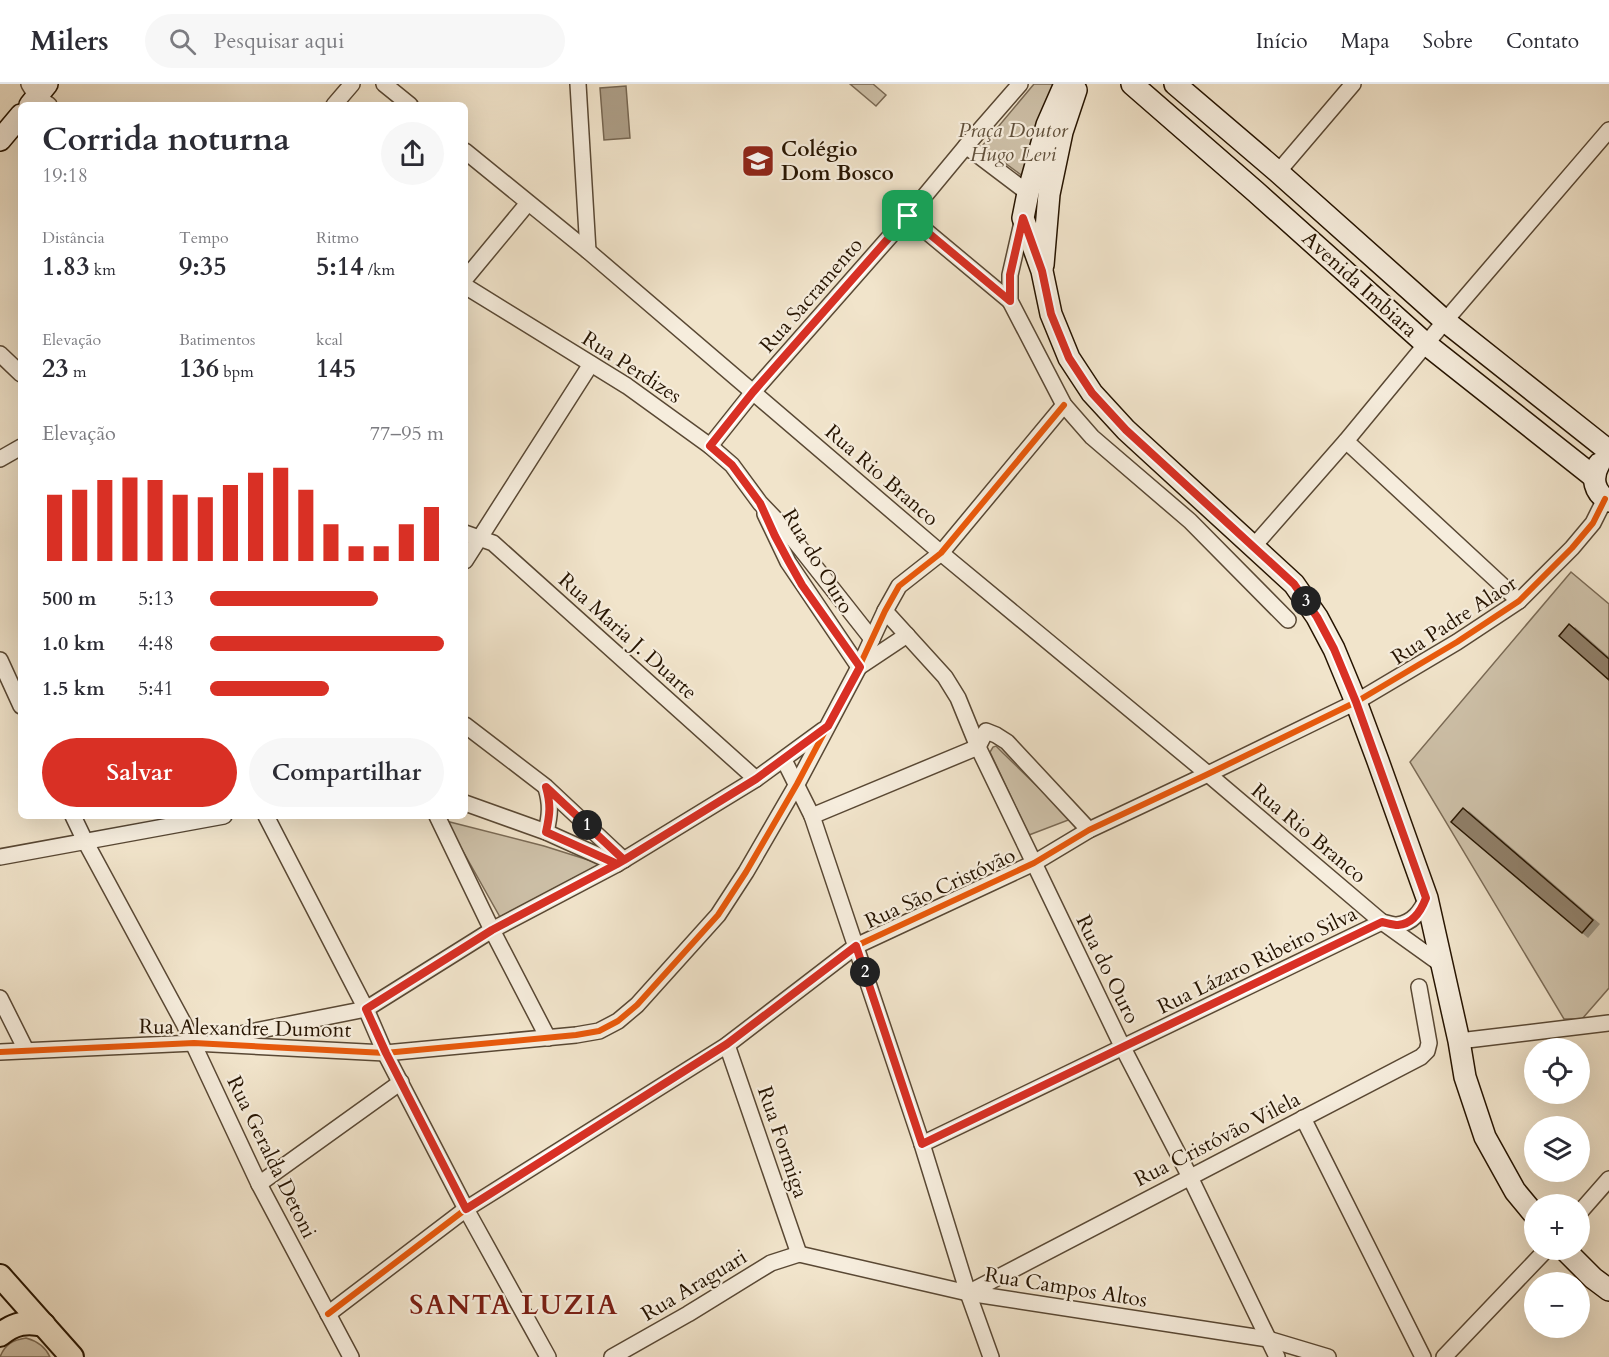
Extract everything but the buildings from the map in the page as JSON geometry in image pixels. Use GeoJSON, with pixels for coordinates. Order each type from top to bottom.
{"type":"FeatureCollection","features":[{"type":"Feature","properties":{"kind":"main road"},"geometry":{"type":"LineString","coordinates":[[1042,271],[1054,129],[1065,84]]}},
{"type":"Feature","properties":{"kind":"main road"},"geometry":{"type":"LineString","coordinates":[[1078,84],[1054,129],[1028,193],[1023,218],[1042,271],[1051,314],[1065,350],[1092,393],[1126,430],[1294,584],[1317,617],[1334,649],[1356,702],[1426,898],[1459,1041],[1465,1077],[1485,1137],[1515,1191],[1524,1202]]}},
{"type":"Feature","properties":{"kind":"main road","name":"Avenida Imbiara"},"geometry":{"type":"LineString","coordinates":[[1132,84],[1426,344],[1594,477]]}},
{"type":"Feature","properties":{"kind":"main road","name":"Avenida Imbiara"},"geometry":{"type":"LineString","coordinates":[[1174,84],[1278,172],[1445,321],[1609,451]]}},
{"type":"Feature","properties":{"kind":"main road"},"geometry":{"type":"LineString","coordinates":[[0,140],[18,119]]}},
{"type":"Feature","properties":{"kind":"main road"},"geometry":{"type":"LineString","coordinates":[[1607,500],[1595,486],[1594,477],[1600,463],[1609,456]]}},
{"type":"Feature","properties":{"kind":"main road"},"geometry":{"type":"LineString","coordinates":[[1575,1260],[1609,1290]]}},
{"type":"Feature","properties":{"kind":"main road"},"geometry":{"type":"LineString","coordinates":[[0,1276],[58,1345]]}},
{"type":"Feature","properties":{"kind":"main road"},"geometry":{"type":"LineString","coordinates":[[0,1335],[10,1327],[21,1323],[33,1323],[58,1345]]}},
{"type":"Feature","properties":{"kind":"street"},"geometry":{"type":"LineString","coordinates":[[337,102],[352,84]]}},
{"type":"Feature","properties":{"kind":"street"},"geometry":{"type":"LineString","coordinates":[[384,84],[406,102]]}},
{"type":"Feature","properties":{"kind":"street"},"geometry":{"type":"LineString","coordinates":[[578,84],[588,250]]}},
{"type":"Feature","properties":{"kind":"street"},"geometry":{"type":"LineString","coordinates":[[1278,172],[1353,84]]}},
{"type":"Feature","properties":{"kind":"street","name":"Rua Sacramento"},"geometry":{"type":"LineString","coordinates":[[710,446],[753,392],[1020,86]]}},
{"type":"Feature","properties":{"kind":"street"},"geometry":{"type":"LineString","coordinates":[[1253,548],[1609,130]]}},
{"type":"Feature","properties":{"kind":"street"},"geometry":{"type":"LineString","coordinates":[[966,146],[1028,193]]}},
{"type":"Feature","properties":{"kind":"street","name":"Rua Rio Branco"},"geometry":{"type":"LineString","coordinates":[[468,153],[588,250],[941,553],[1208,774],[1382,922],[1442,965]]}},
{"type":"Feature","properties":{"kind":"street"},"geometry":{"type":"LineString","coordinates":[[468,275],[528,203]]}},
{"type":"Feature","properties":{"kind":"street"},"geometry":{"type":"LineString","coordinates":[[908,216],[1010,301],[1064,405],[1092,437],[1190,520],[1288,620]]}},
{"type":"Feature","properties":{"kind":"street"},"geometry":{"type":"LineString","coordinates":[[1010,301],[1010,275],[1023,218]]}},
{"type":"Feature","properties":{"kind":"street","name":"Rua Perdizes"},"geometry":{"type":"LineString","coordinates":[[468,288],[627,386],[710,446],[732,465],[760,503]]}},
{"type":"Feature","properties":{"kind":"street"},"geometry":{"type":"LineString","coordinates":[[0,354],[18,371]]}},
{"type":"Feature","properties":{"kind":"street"},"geometry":{"type":"LineString","coordinates":[[468,550],[472,535],[591,364]]}},
{"type":"Feature","properties":{"kind":"street","name":"Rua Alexandre Dumont"},"geometry":{"type":"LineString","coordinates":[[0,1052],[194,1043],[386,1053],[576,1035],[599,1031],[618,1021],[637,1005],[718,915],[746,872],[797,784],[860,667],[899,586],[941,553],[1064,405]]}},
{"type":"Feature","properties":{"kind":"street"},"geometry":{"type":"LineString","coordinates":[[1346,441],[1519,601]]}},
{"type":"Feature","properties":{"kind":"street"},"geometry":{"type":"LineString","coordinates":[[0,459],[18,449]]}},
{"type":"Feature","properties":{"kind":"street","name":"Rua Padre Alaor"},"geometry":{"type":"LineString","coordinates":[[1356,702],[1519,601],[1572,548],[1593,523],[1607,500]]}},
{"type":"Feature","properties":{"kind":"street","name":"Rua do Ouro"},"geometry":{"type":"LineString","coordinates":[[760,503],[786,530],[872,639]]}},
{"type":"Feature","properties":{"kind":"street","name":"Rua do Ouro"},"geometry":{"type":"LineString","coordinates":[[760,503],[802,585],[860,667]]}},
{"type":"Feature","properties":{"kind":"street","name":"Rua Maria J. Duarte"},"geometry":{"type":"LineString","coordinates":[[472,535],[493,543],[756,779]]}},
{"type":"Feature","properties":{"kind":"street","name":"Rua do Ouro"},"geometry":{"type":"LineString","coordinates":[[885,611],[945,677],[958,698],[978,747],[1123,1048],[1190,1177],[1277,1357]]}},
{"type":"Feature","properties":{"kind":"street"},"geometry":{"type":"LineString","coordinates":[[860,667],[908,635]]}},
{"type":"Feature","properties":{"kind":"street"},"geometry":{"type":"LineString","coordinates":[[0,660],[18,699]]}},
{"type":"Feature","properties":{"kind":"street","name":"Rua São Cristóvão"},"geometry":{"type":"LineString","coordinates":[[328,1314],[466,1209],[727,1044],[856,946],[1034,862],[1089,830],[1356,702]]}},
{"type":"Feature","properties":{"kind":"street"},"geometry":{"type":"LineString","coordinates":[[194,1043],[366,1009],[492,930],[621,862],[756,779],[828,726]]}},
{"type":"Feature","properties":{"kind":"street"},"geometry":{"type":"LineString","coordinates":[[468,727],[546,787],[621,862]]}},
{"type":"Feature","properties":{"kind":"street"},"geometry":{"type":"LineString","coordinates":[[812,816],[978,747],[986,731],[1007,742],[1089,830]]}},
{"type":"Feature","properties":{"kind":"street"},"geometry":{"type":"LineString","coordinates":[[784,760],[812,816],[991,1357]]}},
{"type":"Feature","properties":{"kind":"street"},"geometry":{"type":"LineString","coordinates":[[546,787],[550,806],[546,832]]}},
{"type":"Feature","properties":{"kind":"street"},"geometry":{"type":"LineString","coordinates":[[468,804],[621,862]]}},
{"type":"Feature","properties":{"kind":"street","name":"Rua Geralda Detoni"},"geometry":{"type":"LineString","coordinates":[[74,819],[194,1043],[259,1184],[351,1357]]}},
{"type":"Feature","properties":{"kind":"street"},"geometry":{"type":"LineString","coordinates":[[0,857],[207,819]]}},
{"type":"Feature","properties":{"kind":"street"},"geometry":{"type":"LineString","coordinates":[[268,819],[466,1209],[548,1357]]}},
{"type":"Feature","properties":{"kind":"street"},"geometry":{"type":"LineString","coordinates":[[438,819],[548,1038]]}},
{"type":"Feature","properties":{"kind":"street"},"geometry":{"type":"LineString","coordinates":[[1382,922],[1398,925],[1413,919],[1421,910],[1426,898]]}},
{"type":"Feature","properties":{"kind":"street","name":"Rua Lázaro Ribeiro Silva"},"geometry":{"type":"LineString","coordinates":[[922,1144],[1382,922]]}},
{"type":"Feature","properties":{"kind":"street","name":"Rua Cristóvão Vilela"},"geometry":{"type":"LineString","coordinates":[[968,1293],[1421,1057],[1427,1051],[1429,1042],[1419,987]]}},
{"type":"Feature","properties":{"kind":"street"},"geometry":{"type":"LineString","coordinates":[[0,998],[26,1050]]}},
{"type":"Feature","properties":{"kind":"street"},"geometry":{"type":"LineString","coordinates":[[1459,1041],[1609,1023]]}},
{"type":"Feature","properties":{"kind":"street","name":"Rua Formiga"},"geometry":{"type":"LineString","coordinates":[[727,1044],[799,1254]]}},
{"type":"Feature","properties":{"kind":"street"},"geometry":{"type":"LineString","coordinates":[[259,1184],[401,1082]]}},
{"type":"Feature","properties":{"kind":"street"},"geometry":{"type":"LineString","coordinates":[[1304,1118],[1423,1357]]}},
{"type":"Feature","properties":{"kind":"street"},"geometry":{"type":"LineString","coordinates":[[1590,1201],[1609,1179]]}},
{"type":"Feature","properties":{"kind":"street","name":"Rua Campos Altos"},"geometry":{"type":"LineString","coordinates":[[799,1254],[968,1293],[1268,1339],[1328,1357]]}},
{"type":"Feature","properties":{"kind":"street","name":"Rua Araguari"},"geometry":{"type":"LineString","coordinates":[[612,1357],[771,1263],[799,1254]]}},
{"type":"Feature","properties":{"kind":"street"},"geometry":{"type":"LineString","coordinates":[[1444,1357],[1536,1260]]}},
{"type":"Feature","properties":{"kind":"green space"},"geometry":{"type":"Polygon","coordinates":[[[850,84],[873,84],[886,95],[876,106],[850,84]]]}},
{"type":"Feature","properties":{"kind":"green space","name":"Praça Doutor Hugo Levi"},"geometry":{"type":"Polygon","coordinates":[[[1034,84],[1055,84],[1024,177],[982,146],[1034,84]]]}},
{"type":"Feature","properties":{"kind":"green space"},"geometry":{"type":"Polygon","coordinates":[[[1571,572],[1609,604],[1609,988],[1582,1019],[1564,1019],[1410,762],[1571,572]]]}},
{"type":"Feature","properties":{"kind":"green space"},"geometry":{"type":"Polygon","coordinates":[[[996,746],[1071,819],[1029,835],[990,752],[996,746]]]}},
{"type":"Feature","properties":{"kind":"green space"},"geometry":{"type":"Polygon","coordinates":[[[446,821],[544,846],[601,864],[500,917],[446,821]]]}},
{"type":"Feature","properties":{"kind":"green space"},"geometry":{"type":"Polygon","coordinates":[[[26,1338],[40,1344],[50,1357],[0,1357],[10,1343],[26,1338]]]}},
{"type":"Feature","properties":{"kind":"shaded area"},"geometry":{"type":"Polygon","coordinates":[[[626,86],[630,138],[604,140],[600,88],[626,86]]]}},
{"type":"Feature","properties":{"kind":"cycle path"},"geometry":{"type":"LineString","coordinates":[[0,1052],[194,1043],[385,1053],[576,1035],[599,1031],[618,1021],[637,1005],[718,915],[746,872],[797,784],[899,586],[941,553],[1064,405]]}},
{"type":"Feature","properties":{"kind":"cycle path"},"geometry":{"type":"LineString","coordinates":[[328,1314],[466,1209],[727,1045],[856,946],[1034,863],[1089,830],[1356,702],[1457,642],[1519,601],[1572,548],[1593,523],[1605,499]]}},
{"type":"Feature","properties":{"kind":"place","name":"Colégio Dom Bosco"},"geometry":{"type":"Point","coordinates":[758,161]}},
{"type":"Feature","properties":{"kind":"district","name":"SANTA LUZIA"},"geometry":{"type":"Point","coordinates":[514,1305]}},
{"type":"Feature","properties":{"kind":"route"},"geometry":{"type":"LineString","coordinates":[[908,216],[753,392],[710,446],[732,465],[760,503],[802,585],[860,667],[828,726],[756,779],[690,819],[624,860],[617,864],[546,832],[550,814],[546,787],[624,860],[617,864],[492,930],[366,1009],[466,1209],[727,1044],[856,946],[922,1144],[1382,922],[1398,925],[1413,919],[1421,910],[1426,898],[1356,702],[1334,649],[1317,617],[1294,584],[1126,430],[1092,393],[1069,358],[1051,314],[1042,271],[1023,218],[1010,275],[1010,301],[908,216]]}}]}
